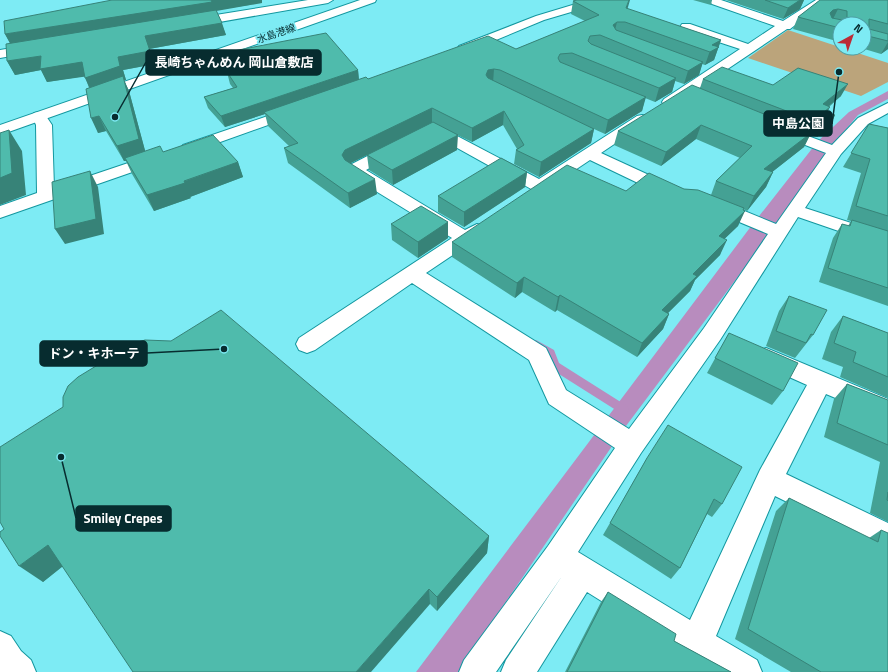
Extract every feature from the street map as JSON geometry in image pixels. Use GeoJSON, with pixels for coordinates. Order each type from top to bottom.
{"type":"FeatureCollection","features":[{"type":"Feature","properties":{"kind":"street"},"geometry":{"type":"LineString","coordinates":[[176,25],[328,0]]}},
{"type":"Feature","properties":{"kind":"street","name":"水島港線"},"geometry":{"type":"LineString","coordinates":[[0,130],[368,0]]}},
{"type":"Feature","properties":{"kind":"street"},"geometry":{"type":"LineString","coordinates":[[453,53],[540,18],[601,0]]}},
{"type":"Feature","properties":{"kind":"street"},"geometry":{"type":"LineString","coordinates":[[716,2],[786,26]]}},
{"type":"Feature","properties":{"kind":"street"},"geometry":{"type":"LineString","coordinates":[[465,238],[354,170],[433,129],[533,190],[589,153],[598,139],[685,91],[706,71],[751,49],[786,26],[812,4]]}},
{"type":"Feature","properties":{"kind":"street"},"geometry":{"type":"LineString","coordinates":[[686,27],[751,49]]}},
{"type":"Feature","properties":{"kind":"street"},"geometry":{"type":"LineString","coordinates":[[0,54],[46,46]]}},
{"type":"Feature","properties":{"kind":"street"},"geometry":{"type":"LineString","coordinates":[[0,212],[307,106]]}},
{"type":"Feature","properties":{"kind":"street"},"geometry":{"type":"LineString","coordinates":[[518,672],[626,442],[712,334],[776,231],[794,210],[824,148],[862,130],[863,121],[888,106]]}},
{"type":"Feature","properties":{"kind":"street"},"geometry":{"type":"LineString","coordinates":[[39,116],[44,125],[46,196]]}},
{"type":"Feature","properties":{"kind":"street"},"geometry":{"type":"LineString","coordinates":[[769,126],[824,148]]}},
{"type":"Feature","properties":{"kind":"street"},"geometry":{"type":"LineString","coordinates":[[589,153],[691,198],[776,231]]}},
{"type":"Feature","properties":{"kind":"street"},"geometry":{"type":"LineString","coordinates":[[794,210],[888,242]]}},
{"type":"Feature","properties":{"kind":"street"},"geometry":{"type":"LineString","coordinates":[[307,344],[490,221]]}},
{"type":"Feature","properties":{"kind":"street"},"geometry":{"type":"LineString","coordinates":[[412,273],[538,354],[557,397],[626,442]]}},
{"type":"Feature","properties":{"kind":"street"},"geometry":{"type":"LineString","coordinates":[[712,334],[888,410]]}},
{"type":"Feature","properties":{"kind":"street"},"geometry":{"type":"LineString","coordinates":[[697,642],[769,479],[821,381]]}},
{"type":"Feature","properties":{"kind":"street"},"geometry":{"type":"LineString","coordinates":[[769,479],[888,538]]}},
{"type":"Feature","properties":{"kind":"street"},"geometry":{"type":"LineString","coordinates":[[570,564],[745,672]]}},
{"type":"Feature","properties":{"kind":"street"},"geometry":{"type":"LineString","coordinates":[[476,672],[570,564]]}},
{"type":"Feature","properties":{"kind":"street"},"geometry":{"type":"LineString","coordinates":[[0,647],[9,662],[19,672]]}},
{"type":"Feature","properties":{"kind":"shaded area"},"geometry":{"type":"Polygon","coordinates":[[[788,30],[832,45],[832,56],[867,56],[888,63],[888,82],[861,96],[748,58],[788,30]]]}},
{"type":"Feature","properties":{"kind":"shaded area"},"geometry":{"type":"Polygon","coordinates":[[[888,91],[888,99],[858,115],[832,146],[773,230],[623,430],[458,672],[416,672],[749,229],[818,141],[849,112],[888,91]]]}},
{"type":"Feature","properties":{"kind":"building"},"geometry":{"type":"Polygon","coordinates":[[[112,0],[211,0],[212,2],[5,34],[4,21],[112,0]]]}},
{"type":"Feature","properties":{"kind":"building"},"geometry":{"type":"Polygon","coordinates":[[[629,0],[626,8],[721,40],[712,45],[719,47],[710,52],[625,22],[617,22],[613,25],[616,30],[703,62],[688,71],[600,35],[590,36],[588,41],[591,44],[676,78],[659,88],[572,53],[560,54],[558,58],[560,62],[646,97],[608,120],[500,70],[488,70],[486,75],[488,78],[594,129],[541,162],[516,150],[524,145],[504,111],[472,128],[432,108],[345,150],[342,155],[345,160],[375,179],[348,193],[284,148],[298,143],[264,112],[366,77],[368,79],[488,36],[516,49],[599,15],[573,1],[629,0]]]}},
{"type":"Feature","properties":{"kind":"building"},"geometry":{"type":"Polygon","coordinates":[[[765,0],[800,0],[788,8],[765,0]]]}},
{"type":"Feature","properties":{"kind":"building"},"geometry":{"type":"Polygon","coordinates":[[[820,0],[888,0],[888,24],[872,20],[872,16],[847,16],[847,11],[838,9],[833,10],[830,13],[832,18],[832,26],[798,17],[820,0]]]}},
{"type":"Feature","properties":{"kind":"building"},"geometry":{"type":"Polygon","coordinates":[[[216,10],[222,23],[145,36],[150,51],[118,57],[120,66],[85,78],[82,62],[40,69],[41,56],[7,61],[6,44],[216,10]]]}},
{"type":"Feature","properties":{"kind":"building"},"geometry":{"type":"Polygon","coordinates":[[[872,30],[888,34],[888,41],[872,37],[872,30]]]}},
{"type":"Feature","properties":{"kind":"building"},"geometry":{"type":"Polygon","coordinates":[[[326,33],[358,70],[221,116],[204,97],[237,87],[227,72],[238,70],[223,53],[326,33]]]}},
{"type":"Feature","properties":{"kind":"building"},"geometry":{"type":"Polygon","coordinates":[[[722,67],[773,85],[798,68],[848,84],[823,104],[830,107],[824,112],[835,115],[823,125],[703,79],[722,67]]]}},
{"type":"Feature","properties":{"kind":"building"},"geometry":{"type":"Polygon","coordinates":[[[123,76],[139,139],[117,146],[99,116],[91,118],[86,89],[123,76]]]}},
{"type":"Feature","properties":{"kind":"building"},"geometry":{"type":"Polygon","coordinates":[[[692,85],[811,133],[764,169],[773,172],[754,196],[716,181],[752,146],[701,125],[666,152],[618,131],[692,85]]]}},
{"type":"Feature","properties":{"kind":"building"},"geometry":{"type":"Polygon","coordinates":[[[433,122],[458,135],[392,170],[367,155],[433,122]]]}},
{"type":"Feature","properties":{"kind":"building"},"geometry":{"type":"Polygon","coordinates":[[[869,124],[888,128],[888,216],[856,206],[870,159],[851,153],[869,124]]]}},
{"type":"Feature","properties":{"kind":"building"},"geometry":{"type":"Polygon","coordinates":[[[9,130],[12,173],[0,178],[0,133],[9,130]]]}},
{"type":"Feature","properties":{"kind":"building"},"geometry":{"type":"Polygon","coordinates":[[[213,135],[238,162],[184,181],[185,183],[147,195],[125,158],[160,146],[163,152],[213,135]]]}},
{"type":"Feature","properties":{"kind":"building"},"geometry":{"type":"Polygon","coordinates":[[[501,158],[527,172],[464,212],[438,196],[501,158]]]}},
{"type":"Feature","properties":{"kind":"building"},"geometry":{"type":"Polygon","coordinates":[[[567,165],[626,191],[649,173],[684,189],[698,190],[744,208],[743,210],[745,211],[719,236],[727,240],[693,274],[697,276],[662,310],[669,314],[642,343],[560,295],[558,297],[524,277],[517,283],[452,242],[567,165]]]}},
{"type":"Feature","properties":{"kind":"building"},"geometry":{"type":"Polygon","coordinates":[[[90,171],[96,219],[55,229],[52,182],[90,171]]]}},
{"type":"Feature","properties":{"kind":"building"},"geometry":{"type":"Polygon","coordinates":[[[421,206],[448,222],[418,242],[391,224],[421,206]]]}},
{"type":"Feature","properties":{"kind":"building"},"geometry":{"type":"Polygon","coordinates":[[[852,220],[888,231],[888,288],[828,268],[842,224],[850,226],[852,220]]]}},
{"type":"Feature","properties":{"kind":"building"},"geometry":{"type":"Polygon","coordinates":[[[789,296],[827,310],[813,335],[811,334],[806,343],[776,331],[789,296]]]}},
{"type":"Feature","properties":{"kind":"building"},"geometry":{"type":"Polygon","coordinates":[[[221,310],[489,536],[437,597],[429,589],[356,672],[133,672],[48,545],[19,566],[0,536],[0,532],[4,529],[0,522],[0,447],[63,407],[63,397],[68,386],[78,377],[132,344],[145,340],[171,341],[221,310]]]}},
{"type":"Feature","properties":{"kind":"building"},"geometry":{"type":"Polygon","coordinates":[[[843,316],[888,333],[888,377],[853,362],[856,352],[834,343],[843,316]]]}},
{"type":"Feature","properties":{"kind":"building"},"geometry":{"type":"Polygon","coordinates":[[[729,333],[798,363],[783,391],[715,358],[729,333]]]}},
{"type":"Feature","properties":{"kind":"building"},"geometry":{"type":"Polygon","coordinates":[[[847,384],[888,400],[888,445],[837,423],[847,384]]]}},
{"type":"Feature","properties":{"kind":"building"},"geometry":{"type":"Polygon","coordinates":[[[668,425],[742,467],[722,504],[714,499],[680,568],[610,523],[647,458],[668,425]]]}},
{"type":"Feature","properties":{"kind":"building"},"geometry":{"type":"Polygon","coordinates":[[[789,498],[878,542],[881,530],[888,533],[888,672],[821,672],[748,629],[789,498]]]}},
{"type":"Feature","properties":{"kind":"building"},"geometry":{"type":"Polygon","coordinates":[[[608,592],[676,634],[674,641],[731,672],[567,672],[608,592]]]}},
{"type":"Feature","properties":{"kind":"waterway"},"geometry":{"type":"LineString","coordinates":[[536,344],[550,353],[555,366],[623,409]]}},
{"type":"Feature","properties":{"kind":"place","name":"中島公園"},"geometry":{"type":"Point","coordinates":[839,72]}},
{"type":"Feature","properties":{"kind":"place","name":"長崎ちゃんめん 岡山倉敷店"},"geometry":{"type":"Point","coordinates":[115,117]}},
{"type":"Feature","properties":{"kind":"place","name":"ドン・キホーテ"},"geometry":{"type":"Point","coordinates":[224,349]}},
{"type":"Feature","properties":{"kind":"place","name":"Smiley Crepes"},"geometry":{"type":"Point","coordinates":[61,457]}}]}
